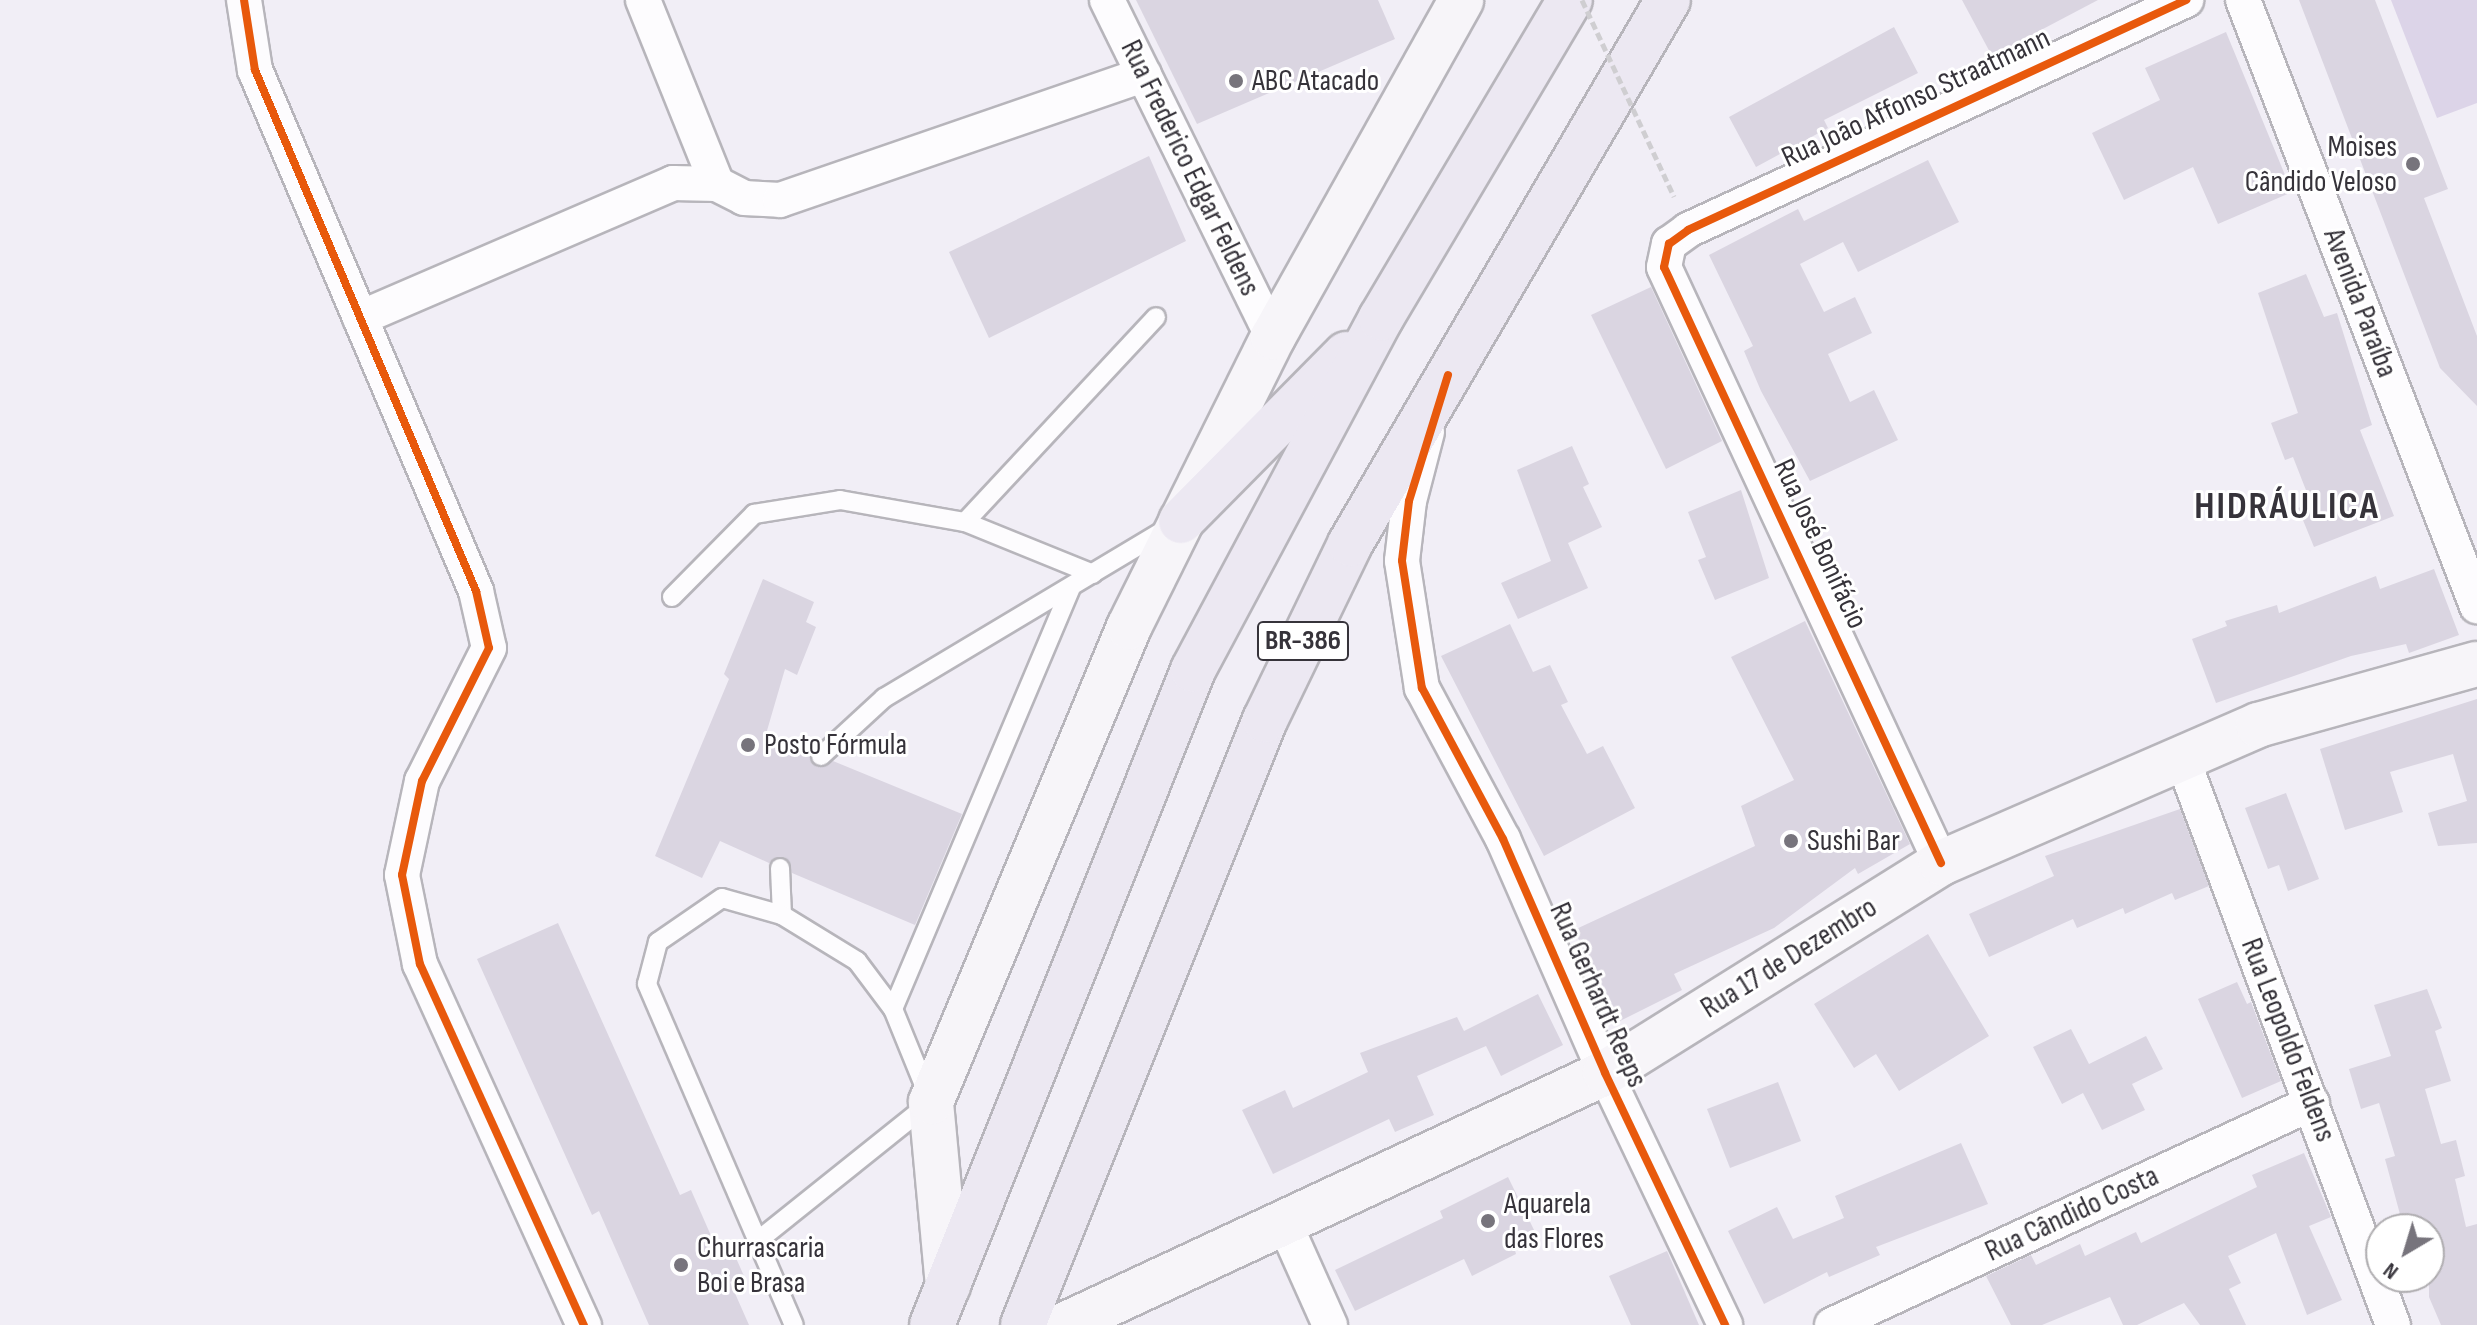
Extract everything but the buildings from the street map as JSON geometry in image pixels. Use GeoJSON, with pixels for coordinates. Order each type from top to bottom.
{"type":"FeatureCollection","features":[{"type":"Feature","properties":{"kind":"highway","name":"BR-386"},"geometry":{"type":"LineString","coordinates":[[940,1305],[1193,670],[1381,318],[1570,0]]}},
{"type":"Feature","properties":{"kind":"highway","name":"BR-386"},"geometry":{"type":"LineString","coordinates":[[1023,1325],[1265,720],[1350,544],[1668,0]]}},
{"type":"Feature","properties":{"kind":"highway"},"geometry":{"type":"LineString","coordinates":[[1181,521],[1381,318]]}},
{"type":"Feature","properties":{"kind":"main road"},"geometry":{"type":"LineString","coordinates":[[940,1305],[931,1102],[1129,627],[1273,337],[1461,0]]}},
{"type":"Feature","properties":{"kind":"main road","name":"Rua 17 de Dezembro"},"geometry":{"type":"LineString","coordinates":[[1064,1325],[1283,1220],[1605,1073],[1941,863],[2181,755],[2258,725],[2477,664]]}},
{"type":"Feature","properties":{"kind":"street"},"geometry":{"type":"LineString","coordinates":[[244,0],[255,70],[476,591],[489,648],[422,781],[402,875],[420,964],[584,1325]]}},
{"type":"Feature","properties":{"kind":"street"},"geometry":{"type":"LineString","coordinates":[[643,0],[717,184]]}},
{"type":"Feature","properties":{"kind":"street","name":"Rua Frederico Edgar Feldens"},"geometry":{"type":"LineString","coordinates":[[1107,0],[1273,337]]}},
{"type":"Feature","properties":{"kind":"street","name":"Rua João Affonso Straatmann"},"geometry":{"type":"LineString","coordinates":[[1669,244],[2186,0]]}},
{"type":"Feature","properties":{"kind":"street","name":"Avenida Paraíba"},"geometry":{"type":"LineString","coordinates":[[2243,0],[2477,606]]}},
{"type":"Feature","properties":{"kind":"street"},"geometry":{"type":"LineString","coordinates":[[360,318],[673,183],[717,184],[744,198],[780,200],[1144,75]]}},
{"type":"Feature","properties":{"kind":"street","name":"Rua José Bonifácio"},"geometry":{"type":"LineString","coordinates":[[1669,244],[1664,267],[1941,863]]}},
{"type":"Feature","properties":{"kind":"street","name":"Rua Gerhardt Reeps"},"geometry":{"type":"LineString","coordinates":[[1448,375],[1409,501],[1402,561],[1422,688],[1503,839],[1605,1073],[1725,1325]]}},
{"type":"Feature","properties":{"kind":"street","name":"Rua Leopoldo Feldens"},"geometry":{"type":"LineString","coordinates":[[2181,755],[2393,1325]]}},
{"type":"Feature","properties":{"kind":"street","name":"Rua Cândido Costa"},"geometry":{"type":"LineString","coordinates":[[1832,1325],[2312,1103]]}},
{"type":"Feature","properties":{"kind":"street"},"geometry":{"type":"LineString","coordinates":[[1283,1220],[1330,1325]]}},
{"type":"Feature","properties":{"kind":"lane"},"geometry":{"type":"LineString","coordinates":[[965,522],[1156,317]]}},
{"type":"Feature","properties":{"kind":"lane"},"geometry":{"type":"LineString","coordinates":[[672,597],[754,514],[840,500],[965,522],[1093,574]]}},
{"type":"Feature","properties":{"kind":"lane"},"geometry":{"type":"LineString","coordinates":[[821,756],[884,698],[1181,521]]}},
{"type":"Feature","properties":{"kind":"lane"},"geometry":{"type":"LineString","coordinates":[[893,1009],[1071,587]]}},
{"type":"Feature","properties":{"kind":"lane"},"geometry":{"type":"LineString","coordinates":[[780,868],[782,915]]}},
{"type":"Feature","properties":{"kind":"lane"},"geometry":{"type":"LineString","coordinates":[[760,1239],[931,1102],[893,1009],[857,961],[782,915],[722,898],[658,942],[647,984],[760,1239],[794,1325]]}},
{"type":"Feature","properties":{"kind":"path"},"geometry":{"type":"LineString","coordinates":[[1582,0],[1674,196]]}},
{"type":"Feature","properties":{"kind":"shaded area"},"geometry":{"type":"Polygon","coordinates":[[[2391,0],[2477,0],[2477,103],[2437,118],[2391,0]]]}},
{"type":"Feature","properties":{"kind":"cycle path"},"geometry":{"type":"LineString","coordinates":[[244,0],[255,70],[476,591],[489,648],[422,781],[402,875],[420,964],[584,1325]]}},
{"type":"Feature","properties":{"kind":"cycle path"},"geometry":{"type":"LineString","coordinates":[[1941,863],[1664,267],[1669,244],[1688,230],[2186,0]]}},
{"type":"Feature","properties":{"kind":"cycle path"},"geometry":{"type":"LineString","coordinates":[[1448,375],[1409,501],[1402,561],[1422,688],[1503,839],[1605,1073],[1725,1325]]}},
{"type":"Feature","properties":{"kind":"place","name":"ABC Atacado"},"geometry":{"type":"Point","coordinates":[1236,81]}},
{"type":"Feature","properties":{"kind":"place","name":"Moises Cândido Veloso"},"geometry":{"type":"Point","coordinates":[2413,164]}},
{"type":"Feature","properties":{"kind":"place","name":"Posto Fórmula"},"geometry":{"type":"Point","coordinates":[748,745]}},
{"type":"Feature","properties":{"kind":"place","name":"Sushi Bar"},"geometry":{"type":"Point","coordinates":[1791,841]}},
{"type":"Feature","properties":{"kind":"place","name":"Aquarela das Flores"},"geometry":{"type":"Point","coordinates":[1488,1221]}},
{"type":"Feature","properties":{"kind":"place","name":"Churrascaria Boi e Brasa"},"geometry":{"type":"Point","coordinates":[681,1265]}},
{"type":"Feature","properties":{"kind":"district","name":"HIDRÁULICA"},"geometry":{"type":"Point","coordinates":[2287,507]}}]}
